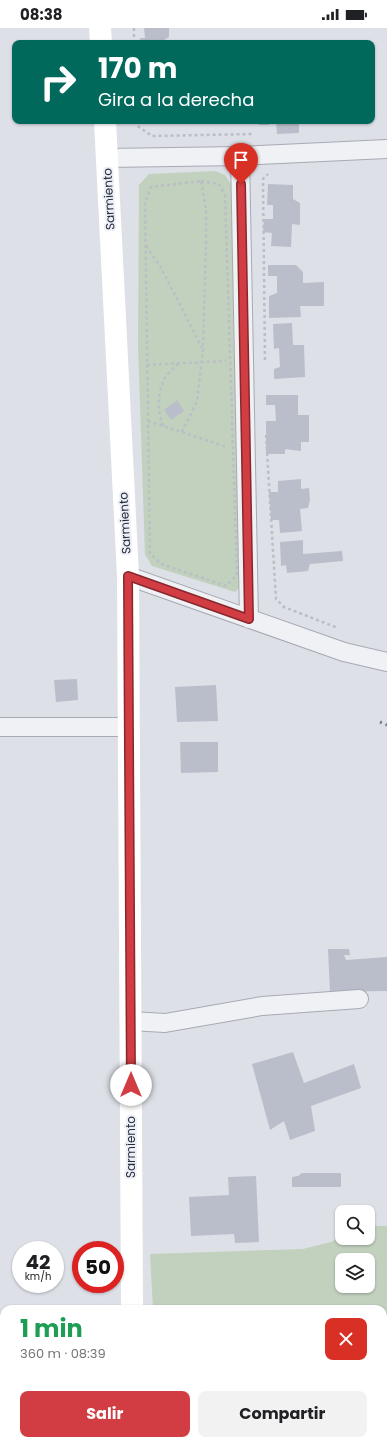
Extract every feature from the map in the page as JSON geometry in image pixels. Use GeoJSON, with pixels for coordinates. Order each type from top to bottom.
{"type":"FeatureCollection","features":[{"type":"Feature","properties":{"kind":"main road"},"geometry":{"type":"LineString","coordinates":[[100,28],[101,40]]}},
{"type":"Feature","properties":{"kind":"main road","name":"Sarmiento"},"geometry":{"type":"LineString","coordinates":[[105,124],[128,576],[132,1305]]}},
{"type":"Feature","properties":{"kind":"street"},"geometry":{"type":"LineString","coordinates":[[106,158],[240,156],[387,149]]}},
{"type":"Feature","properties":{"kind":"street"},"geometry":{"type":"LineString","coordinates":[[240,156],[249,619]]}},
{"type":"Feature","properties":{"kind":"street"},"geometry":{"type":"LineString","coordinates":[[128,576],[344,652],[387,662]]}},
{"type":"Feature","properties":{"kind":"street"},"geometry":{"type":"LineString","coordinates":[[0,727],[129,727]]}},
{"type":"Feature","properties":{"kind":"street"},"geometry":{"type":"LineString","coordinates":[[131,1021],[165,1023],[262,1006],[359,999]]}},
{"type":"Feature","properties":{"kind":"path"},"geometry":{"type":"LineString","coordinates":[[134,28],[134,40]]}},
{"type":"Feature","properties":{"kind":"path"},"geometry":{"type":"LineString","coordinates":[[136,124],[152,136],[254,134]]}},
{"type":"Feature","properties":{"kind":"path"},"geometry":{"type":"LineString","coordinates":[[265,362],[263,179],[272,170]]}},
{"type":"Feature","properties":{"kind":"path"},"geometry":{"type":"LineString","coordinates":[[182,432],[197,401],[203,350],[206,209],[201,181]]}},
{"type":"Feature","properties":{"kind":"path"},"geometry":{"type":"LineString","coordinates":[[201,181],[219,184],[225,194],[237,575],[226,586],[161,564],[150,553],[145,246],[145,203],[150,187],[201,181]]}},
{"type":"Feature","properties":{"kind":"path"},"geometry":{"type":"LineString","coordinates":[[145,246],[160,266],[203,350]]}},
{"type":"Feature","properties":{"kind":"path"},"geometry":{"type":"LineString","coordinates":[[147,365],[202,363],[230,360]]}},
{"type":"Feature","properties":{"kind":"path"},"geometry":{"type":"LineString","coordinates":[[163,426],[158,405],[161,390],[166,376],[178,364]]}},
{"type":"Feature","properties":{"kind":"path"},"geometry":{"type":"LineString","coordinates":[[148,421],[233,450]]}},
{"type":"Feature","properties":{"kind":"path"},"geometry":{"type":"LineString","coordinates":[[266,433],[276,599],[284,607],[339,628]]}},
{"type":"Feature","properties":{"kind":"green space"},"geometry":{"type":"Polygon","coordinates":[[[215,171],[225,175],[231,184],[241,586],[235,592],[152,566],[145,554],[138,345],[139,185],[149,174],[215,171]]]}},
{"type":"Feature","properties":{"kind":"green space"},"geometry":{"type":"Polygon","coordinates":[[[375,1226],[387,1226],[387,1305],[153,1305],[150,1254],[303,1249],[335,1240],[335,1245],[375,1245],[375,1226]]]}},
{"type":"Feature","properties":{"kind":"building"},"geometry":{"type":"Polygon","coordinates":[[[144,28],[169,28],[169,37],[164,40],[140,40],[140,38],[145,38],[144,28]]]}},
{"type":"Feature","properties":{"kind":"building"},"geometry":{"type":"Polygon","coordinates":[[[259,124],[269,124],[269,125],[259,124]]]}},
{"type":"Feature","properties":{"kind":"building"},"geometry":{"type":"Polygon","coordinates":[[[276,124],[299,124],[299,133],[277,134],[276,124]]]}},
{"type":"Feature","properties":{"kind":"building"},"geometry":{"type":"Polygon","coordinates":[[[268,184],[293,185],[293,199],[300,203],[300,225],[292,224],[291,247],[271,246],[272,233],[263,232],[264,219],[273,219],[273,205],[267,205],[268,184]]]}},
{"type":"Feature","properties":{"kind":"building"},"geometry":{"type":"Polygon","coordinates":[[[268,265],[296,265],[303,272],[303,283],[324,282],[324,306],[300,306],[301,317],[269,318],[269,296],[277,293],[277,276],[268,276],[268,265]]]}},
{"type":"Feature","properties":{"kind":"building"},"geometry":{"type":"Polygon","coordinates":[[[292,323],[293,345],[304,345],[305,377],[274,379],[274,369],[280,367],[279,348],[274,349],[273,324],[292,323]]]}},
{"type":"Feature","properties":{"kind":"building"},"geometry":{"type":"Polygon","coordinates":[[[266,395],[298,395],[298,415],[309,415],[309,442],[301,442],[301,451],[285,449],[285,454],[266,454],[266,421],[276,421],[275,405],[266,405],[266,395]]]}},
{"type":"Feature","properties":{"kind":"building"},"geometry":{"type":"Polygon","coordinates":[[[177,400],[184,411],[171,420],[164,410],[177,400]]]}},
{"type":"Feature","properties":{"kind":"building"},"geometry":{"type":"Polygon","coordinates":[[[301,479],[301,489],[309,488],[310,500],[308,508],[300,509],[302,531],[280,533],[279,520],[271,520],[269,492],[278,492],[278,481],[301,479]]]}},
{"type":"Feature","properties":{"kind":"building"},"geometry":{"type":"Polygon","coordinates":[[[303,540],[303,554],[342,551],[343,561],[310,564],[308,571],[287,573],[286,565],[281,566],[280,542],[303,540]]]}},
{"type":"Feature","properties":{"kind":"building"},"geometry":{"type":"Polygon","coordinates":[[[77,679],[78,700],[56,702],[54,680],[77,679]]]}},
{"type":"Feature","properties":{"kind":"building"},"geometry":{"type":"Polygon","coordinates":[[[216,685],[218,721],[177,722],[175,687],[216,685]]]}},
{"type":"Feature","properties":{"kind":"building"},"geometry":{"type":"Polygon","coordinates":[[[180,742],[218,742],[218,772],[181,773],[180,742]]]}},
{"type":"Feature","properties":{"kind":"building"},"geometry":{"type":"Polygon","coordinates":[[[328,949],[349,949],[350,955],[344,955],[346,960],[387,957],[387,991],[330,992],[328,949]]]}},
{"type":"Feature","properties":{"kind":"building"},"geometry":{"type":"Polygon","coordinates":[[[293,1052],[304,1083],[354,1064],[361,1088],[311,1106],[315,1131],[290,1140],[284,1121],[270,1130],[252,1064],[293,1052]]]}},
{"type":"Feature","properties":{"kind":"building"},"geometry":{"type":"Polygon","coordinates":[[[302,1173],[341,1173],[341,1187],[292,1187],[292,1177],[298,1176],[302,1173]]]}},
{"type":"Feature","properties":{"kind":"building"},"geometry":{"type":"Polygon","coordinates":[[[256,1176],[259,1242],[235,1243],[234,1234],[191,1236],[189,1197],[229,1195],[228,1177],[256,1176]]]}},
{"type":"Feature","properties":{"kind":"railway"},"geometry":{"type":"LineString","coordinates":[[380,722],[387,725]]}},
{"type":"Feature","properties":{"kind":"route"},"geometry":{"type":"LineString","coordinates":[[131,1085],[127,623],[128,576],[249,619],[241,184]]}}]}
